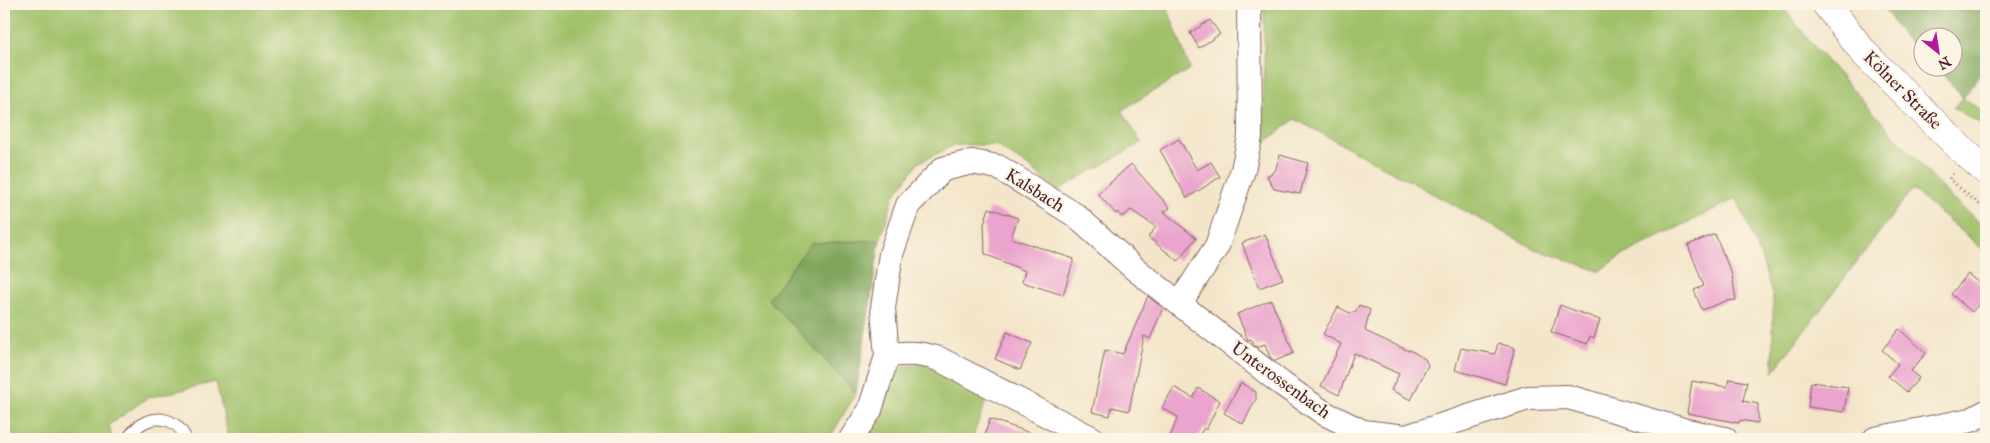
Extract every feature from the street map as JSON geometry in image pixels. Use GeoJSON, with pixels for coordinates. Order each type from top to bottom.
{"type":"FeatureCollection","features":[{"type":"Feature","properties":{"kind":"main road","name":"Kölner Straße"},"geometry":{"type":"LineString","coordinates":[[1826,4],[1865,54],[1960,148],[1986,171]]}},
{"type":"Feature","properties":{"kind":"street"},"geometry":{"type":"LineString","coordinates":[[1180,303],[1217,246],[1243,170],[1250,137],[1249,4]]}},
{"type":"Feature","properties":{"kind":"street","name":"Kalsbach"},"geometry":{"type":"LineString","coordinates":[[851,439],[870,410],[887,356],[883,308],[892,254],[908,205],[943,168],[972,162],[998,167],[1075,215],[1135,269],[1180,303]]}},
{"type":"Feature","properties":{"kind":"street","name":"Unterossenbach"},"geometry":{"type":"LineString","coordinates":[[1180,303],[1282,384],[1324,413],[1363,432],[1406,438],[1528,398],[1568,397],[1687,431],[1725,439]]}},
{"type":"Feature","properties":{"kind":"street"},"geometry":{"type":"LineString","coordinates":[[887,356],[903,352],[923,354],[939,359],[1093,439]]}},
{"type":"Feature","properties":{"kind":"street"},"geometry":{"type":"LineString","coordinates":[[1875,439],[1971,420],[1986,412]]}},
{"type":"Feature","properties":{"kind":"lane"},"geometry":{"type":"LineString","coordinates":[[128,439],[133,430],[149,420],[164,418],[175,423],[186,439]]}},
{"type":"Feature","properties":{"kind":"green space"},"geometry":{"type":"Polygon","coordinates":[[[4,4],[1166,4],[1190,69],[1122,110],[1141,143],[1058,190],[1029,167],[995,145],[954,145],[918,163],[894,196],[880,240],[811,244],[768,299],[856,393],[829,439],[229,439],[216,382],[147,398],[109,425],[112,439],[4,439],[4,4]]]}},
{"type":"Feature","properties":{"kind":"green space"},"geometry":{"type":"Polygon","coordinates":[[[1264,4],[1780,4],[1817,50],[1952,199],[1986,228],[1986,252],[1912,189],[1773,372],[1773,297],[1761,257],[1737,198],[1621,256],[1599,271],[1535,249],[1295,119],[1264,143],[1264,4]]]}},
{"type":"Feature","properties":{"kind":"green space"},"geometry":{"type":"Polygon","coordinates":[[[1881,4],[1986,4],[1986,66],[1963,98],[1946,78],[1962,78],[1962,28],[1912,28],[1912,45],[1903,36],[1881,4]]]}},
{"type":"Feature","properties":{"kind":"green space"},"geometry":{"type":"Polygon","coordinates":[[[1963,98],[1986,114],[1986,127],[1954,108],[1963,98]]]}},
{"type":"Feature","properties":{"kind":"green space"},"geometry":{"type":"Polygon","coordinates":[[[880,240],[856,393],[768,299],[811,243],[880,240]]]}},
{"type":"Feature","properties":{"kind":"green space"},"geometry":{"type":"Polygon","coordinates":[[[920,363],[988,396],[972,439],[862,439],[890,384],[904,367],[920,363]]]}},
{"type":"Feature","properties":{"kind":"building"},"geometry":{"type":"Polygon","coordinates":[[[1210,20],[1220,34],[1199,48],[1190,33],[1210,20]]]}},
{"type":"Feature","properties":{"kind":"building"},"geometry":{"type":"Polygon","coordinates":[[[1179,139],[1197,170],[1211,162],[1220,177],[1187,198],[1160,150],[1179,139]]]}},
{"type":"Feature","properties":{"kind":"building"},"geometry":{"type":"Polygon","coordinates":[[[1280,155],[1308,163],[1300,194],[1274,189],[1267,176],[1275,171],[1280,155]]]}},
{"type":"Feature","properties":{"kind":"building"},"geometry":{"type":"Polygon","coordinates":[[[1131,164],[1170,208],[1164,212],[1196,238],[1178,261],[1148,237],[1156,227],[1131,210],[1122,217],[1117,212],[1116,214],[1098,194],[1131,164]]]}},
{"type":"Feature","properties":{"kind":"building"},"geometry":{"type":"Polygon","coordinates":[[[989,208],[1018,218],[1011,238],[1074,259],[1063,295],[1022,282],[1025,271],[985,254],[984,224],[989,208]]]}},
{"type":"Feature","properties":{"kind":"building"},"geometry":{"type":"Polygon","coordinates":[[[1265,234],[1283,279],[1259,288],[1242,243],[1265,234]]]}},
{"type":"Feature","properties":{"kind":"building"},"geometry":{"type":"Polygon","coordinates":[[[1715,234],[1732,275],[1736,300],[1726,301],[1702,310],[1694,290],[1704,286],[1688,245],[1715,234]]]}},
{"type":"Feature","properties":{"kind":"building"},"geometry":{"type":"Polygon","coordinates":[[[1968,274],[1986,289],[1986,295],[1972,312],[1951,294],[1968,274]]]}},
{"type":"Feature","properties":{"kind":"building"},"geometry":{"type":"Polygon","coordinates":[[[1148,296],[1163,308],[1150,339],[1144,336],[1129,411],[1112,407],[1110,416],[1092,412],[1105,350],[1123,354],[1148,296]]]}},
{"type":"Feature","properties":{"kind":"building"},"geometry":{"type":"Polygon","coordinates":[[[1271,300],[1294,353],[1275,361],[1270,357],[1265,344],[1257,347],[1251,339],[1248,340],[1237,314],[1271,300]]]}},
{"type":"Feature","properties":{"kind":"building"},"geometry":{"type":"Polygon","coordinates":[[[1359,305],[1370,310],[1365,331],[1410,350],[1425,359],[1428,365],[1411,400],[1391,390],[1399,374],[1354,353],[1339,395],[1321,386],[1341,344],[1323,334],[1338,307],[1350,313],[1356,311],[1359,305]]]}},
{"type":"Feature","properties":{"kind":"building"},"geometry":{"type":"Polygon","coordinates":[[[1560,305],[1600,320],[1594,338],[1590,336],[1587,344],[1551,332],[1560,305]]]}},
{"type":"Feature","properties":{"kind":"building"},"geometry":{"type":"Polygon","coordinates":[[[1899,329],[1926,353],[1911,371],[1919,378],[1907,392],[1888,376],[1898,364],[1882,350],[1899,329]]]}},
{"type":"Feature","properties":{"kind":"building"},"geometry":{"type":"Polygon","coordinates":[[[1007,332],[1032,343],[1020,370],[995,359],[1007,332]]]}},
{"type":"Feature","properties":{"kind":"building"},"geometry":{"type":"Polygon","coordinates":[[[1498,343],[1515,348],[1505,384],[1455,370],[1461,348],[1495,354],[1498,343]]]}},
{"type":"Feature","properties":{"kind":"building"},"geometry":{"type":"Polygon","coordinates":[[[1729,379],[1747,382],[1743,401],[1758,404],[1758,423],[1740,420],[1739,423],[1687,413],[1692,381],[1727,387],[1729,379]]]}},
{"type":"Feature","properties":{"kind":"building"},"geometry":{"type":"Polygon","coordinates":[[[1811,382],[1848,387],[1844,412],[1808,407],[1811,382]]]}},
{"type":"Feature","properties":{"kind":"building"},"geometry":{"type":"Polygon","coordinates":[[[1241,383],[1256,392],[1256,399],[1243,424],[1224,413],[1241,383]]]}},
{"type":"Feature","properties":{"kind":"building"},"geometry":{"type":"Polygon","coordinates":[[[1174,387],[1193,398],[1198,388],[1220,401],[1206,430],[1204,428],[1197,439],[1169,439],[1178,417],[1162,408],[1174,387]]]}},
{"type":"Feature","properties":{"kind":"building"},"geometry":{"type":"Polygon","coordinates":[[[990,419],[1042,437],[1041,439],[983,439],[990,419]]]}}]}
